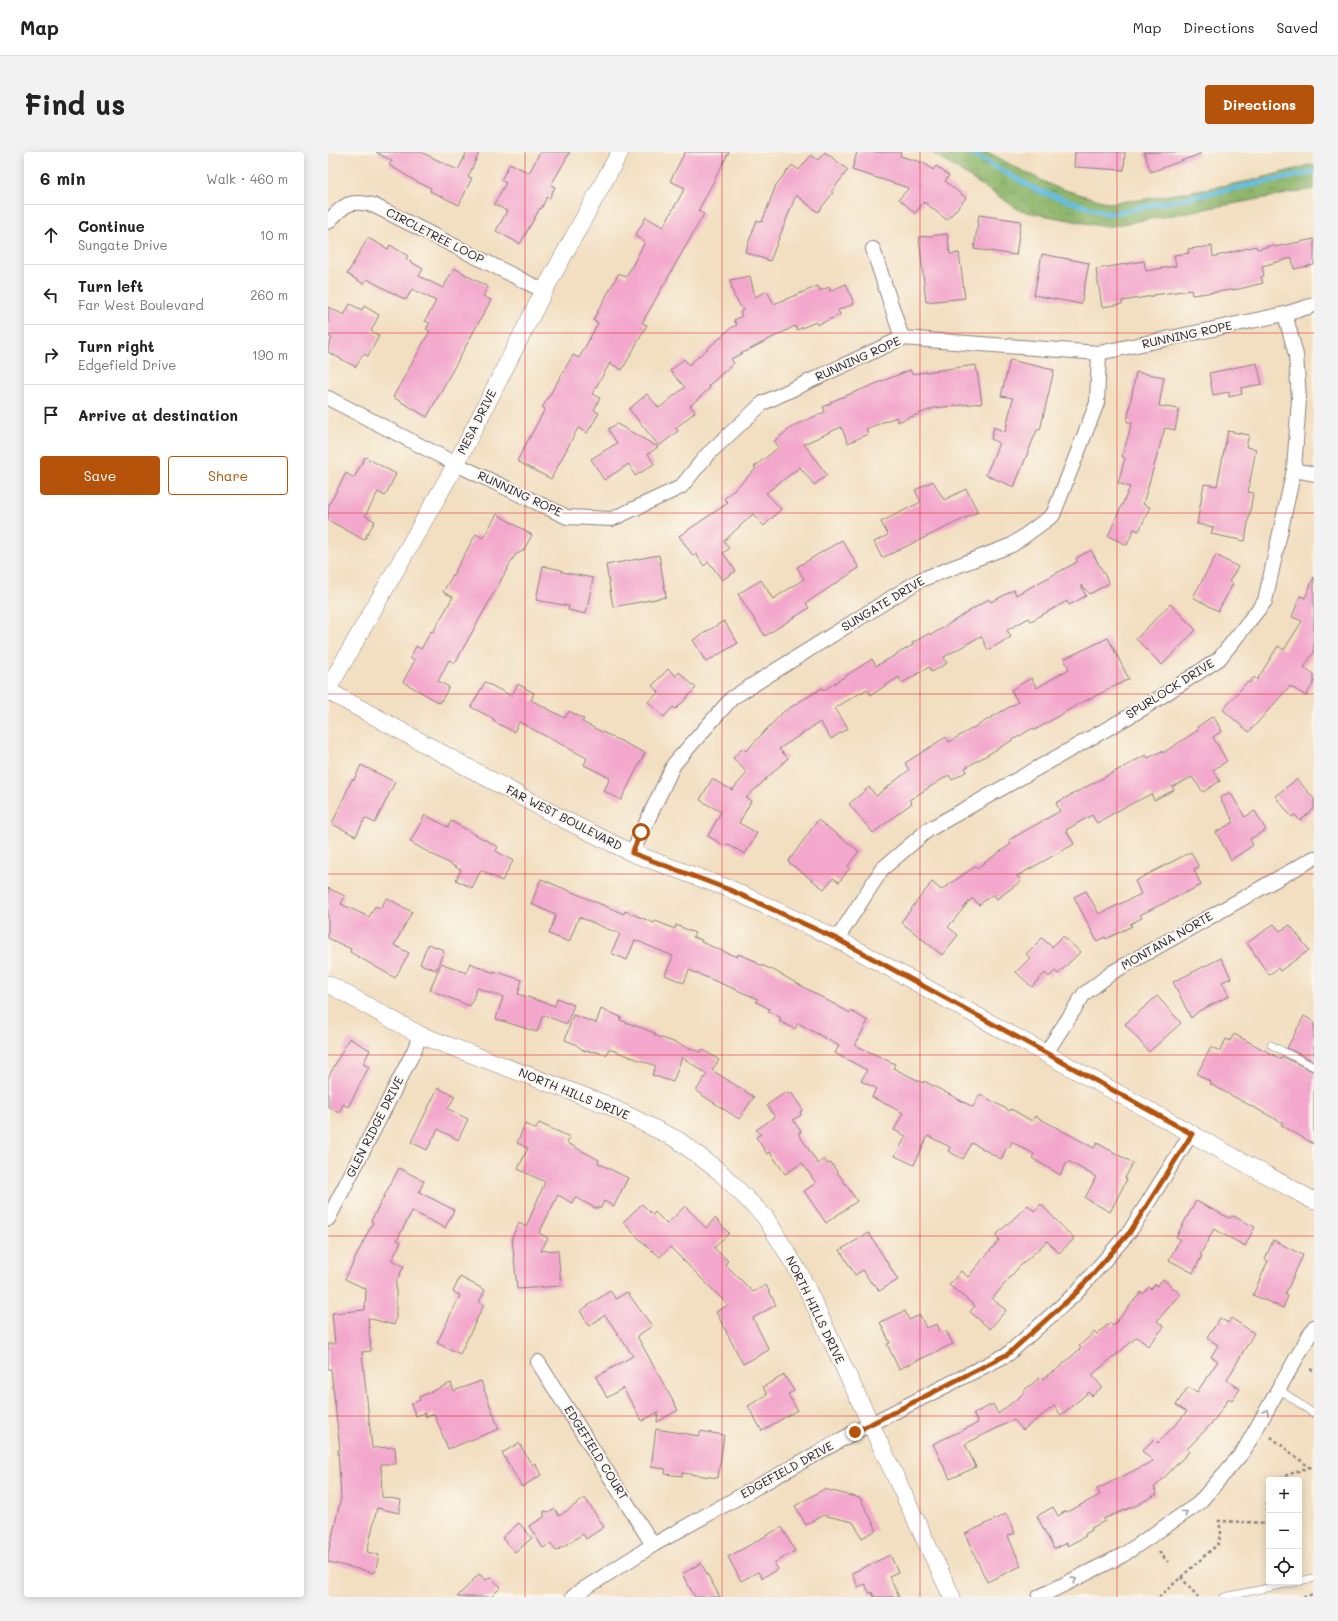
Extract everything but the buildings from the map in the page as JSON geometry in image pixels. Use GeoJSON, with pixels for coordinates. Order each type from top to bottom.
{"type":"FeatureCollection","features":[{"type":"Feature","properties":{"kind":"street","name":"MESA DRIVE"},"geometry":{"type":"LineString","coordinates":[[328,690],[456,464],[544,291],[620,152]]}},
{"type":"Feature","properties":{"kind":"street","name":"CIRCLETREE LOOP"},"geometry":{"type":"LineString","coordinates":[[328,222],[342,207],[358,201],[373,205],[544,291]]}},
{"type":"Feature","properties":{"kind":"street"},"geometry":{"type":"LineString","coordinates":[[873,249],[902,338]]}},
{"type":"Feature","properties":{"kind":"street","name":"RUNNING ROPE"},"geometry":{"type":"LineString","coordinates":[[456,464],[567,517],[612,519],[681,488],[707,455],[763,403],[902,338],[1099,353],[1285,314],[1314,305]]}},
{"type":"Feature","properties":{"kind":"street","name":"SPURLOCK DRIVE"},"geometry":{"type":"LineString","coordinates":[[837,939],[882,869],[928,830],[1142,708],[1219,659],[1265,601],[1294,470],[1299,399],[1296,355],[1285,314]]}},
{"type":"Feature","properties":{"kind":"street","name":"SUNGATE DRIVE"},"geometry":{"type":"LineString","coordinates":[[632,853],[674,764],[732,698],[920,580],[1012,545],[1053,515],[1096,404],[1099,353]]}},
{"type":"Feature","properties":{"kind":"street"},"geometry":{"type":"LineString","coordinates":[[328,398],[456,464]]}},
{"type":"Feature","properties":{"kind":"street"},"geometry":{"type":"LineString","coordinates":[[1294,470],[1314,474]]}},
{"type":"Feature","properties":{"kind":"street","name":"FAR WEST BOULEVARD"},"geometry":{"type":"LineString","coordinates":[[328,690],[555,815],[632,853],[730,890],[837,939],[1314,1201]]}},
{"type":"Feature","properties":{"kind":"street","name":"MONTANA NORTE"},"geometry":{"type":"LineString","coordinates":[[1046,1053],[1084,994],[1113,972],[1314,858]]}},
{"type":"Feature","properties":{"kind":"street","name":"NORTH HILLS DRIVE"},"geometry":{"type":"LineString","coordinates":[[328,984],[420,1035],[606,1104],[678,1140],[720,1172],[765,1217],[800,1274],[952,1597]]}},
{"type":"Feature","properties":{"kind":"street","name":"GLEN RIDGE DRIVE"},"geometry":{"type":"LineString","coordinates":[[328,1219],[420,1035]]}},
{"type":"Feature","properties":{"kind":"street","name":"EDGEFIELD DRIVE"},"geometry":{"type":"LineString","coordinates":[[573,1597],[578,1592],[653,1545],[870,1424],[1008,1354],[1076,1293],[1130,1232],[1192,1134]]}},
{"type":"Feature","properties":{"kind":"street"},"geometry":{"type":"LineString","coordinates":[[1039,1597],[1123,1555],[1198,1504],[1243,1452],[1314,1327]]}},
{"type":"Feature","properties":{"kind":"street","name":"EDGEFIELD COURT"},"geometry":{"type":"LineString","coordinates":[[538,1362],[653,1545]]}},
{"type":"Feature","properties":{"kind":"lane"},"geometry":{"type":"LineString","coordinates":[[1271,1045],[1314,1067]]}},
{"type":"Feature","properties":{"kind":"lane"},"geometry":{"type":"LineString","coordinates":[[1279,1389],[1314,1414]]}},
{"type":"Feature","properties":{"kind":"lane"},"geometry":{"type":"LineString","coordinates":[[1302,1580],[1314,1578]]}},
{"type":"Feature","properties":{"kind":"lane"},"geometry":{"type":"LineString","coordinates":[[1224,1597],[1282,1585]]}},
{"type":"Feature","properties":{"kind":"path"},"geometry":{"type":"LineString","coordinates":[[1310,1369],[1314,1371]]}},
{"type":"Feature","properties":{"kind":"path"},"geometry":{"type":"LineString","coordinates":[[1271,1437],[1309,1467],[1314,1468]]}},
{"type":"Feature","properties":{"kind":"path"},"geometry":{"type":"LineString","coordinates":[[1282,1477],[1309,1467]]}},
{"type":"Feature","properties":{"kind":"path"},"geometry":{"type":"LineString","coordinates":[[1159,1597],[1219,1543],[1221,1533],[1219,1521],[1266,1523],[1266,1513]]}},
{"type":"Feature","properties":{"kind":"path"},"geometry":{"type":"LineString","coordinates":[[1158,1552],[1168,1562]]}},
{"type":"Feature","properties":{"kind":"path"},"geometry":{"type":"LineString","coordinates":[[1181,1577],[1196,1596]]}},
{"type":"Feature","properties":{"kind":"path"},"geometry":{"type":"LineString","coordinates":[[1303,1597],[1314,1594]]}},
{"type":"Feature","properties":{"kind":"green space"},"geometry":{"type":"Polygon","coordinates":[[[931,152],[988,152],[1055,187],[1109,203],[1147,199],[1250,181],[1314,164],[1314,189],[1106,227],[1021,211],[931,152]]]}},
{"type":"Feature","properties":{"kind":"waterway"},"geometry":{"type":"LineString","coordinates":[[968,152],[1039,191],[1109,214],[1314,172]]}},
{"type":"Feature","properties":{"kind":"route"},"geometry":{"type":"LineString","coordinates":[[641,832],[632,853],[730,890],[837,939],[1192,1134],[1130,1232],[1076,1293],[1008,1354],[855,1432]]}}]}
